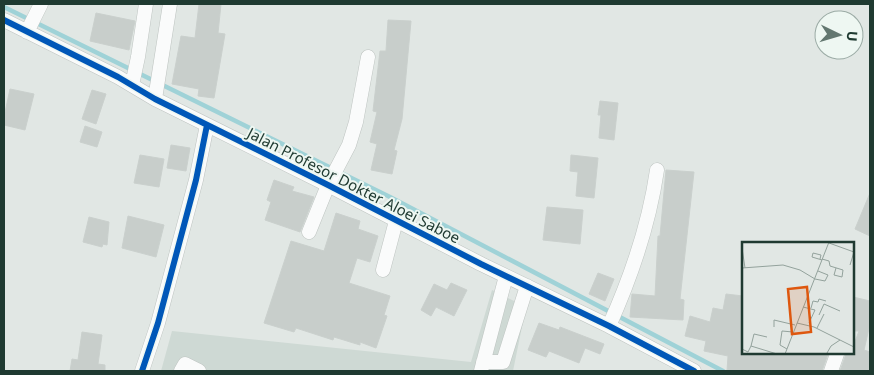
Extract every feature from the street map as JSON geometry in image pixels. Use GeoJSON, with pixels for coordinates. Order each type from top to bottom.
{"type":"FeatureCollection","features":[{"type":"Feature","properties":{"kind":"street"},"geometry":{"type":"LineString","coordinates":[[30,24],[41,4]]}},
{"type":"Feature","properties":{"kind":"street"},"geometry":{"type":"LineString","coordinates":[[133,81],[146,4]]}},
{"type":"Feature","properties":{"kind":"street"},"geometry":{"type":"LineString","coordinates":[[156,94],[170,4]]}},
{"type":"Feature","properties":{"kind":"street","name":"Jalan Profesor Dokter Aloei Saboe"},"geometry":{"type":"LineString","coordinates":[[4,20],[30,24],[156,94],[207,125],[330,182],[396,221],[506,276],[613,318],[677,367],[694,371]]}},
{"type":"Feature","properties":{"kind":"street"},"geometry":{"type":"LineString","coordinates":[[310,232],[330,182],[349,145],[356,122],[368,57]]}},
{"type":"Feature","properties":{"kind":"street"},"geometry":{"type":"LineString","coordinates":[[142,371],[158,323],[196,180],[207,125]]}},
{"type":"Feature","properties":{"kind":"street"},"geometry":{"type":"LineString","coordinates":[[613,318],[638,256],[651,208],[658,170]]}},
{"type":"Feature","properties":{"kind":"street"},"geometry":{"type":"LineString","coordinates":[[383,270],[396,221]]}},
{"type":"Feature","properties":{"kind":"street"},"geometry":{"type":"LineString","coordinates":[[506,276],[482,366],[503,362],[528,286]]}},
{"type":"Feature","properties":{"kind":"street"},"geometry":{"type":"LineString","coordinates":[[830,371],[837,355]]}},
{"type":"Feature","properties":{"kind":"street"},"geometry":{"type":"LineString","coordinates":[[181,371],[185,364],[199,371]]}},
{"type":"Feature","properties":{"kind":"shaded area"},"geometry":{"type":"Polygon","coordinates":[[[492,290],[526,307],[513,371],[161,371],[172,331],[471,362],[492,290]]]}},
{"type":"Feature","properties":{"kind":"building"},"geometry":{"type":"Polygon","coordinates":[[[199,4],[221,4],[218,33],[225,34],[214,98],[198,96],[199,89],[172,84],[181,36],[195,38],[199,4]]]}},
{"type":"Feature","properties":{"kind":"building"},"geometry":{"type":"Polygon","coordinates":[[[96,13],[135,21],[129,50],[90,41],[96,13]]]}},
{"type":"Feature","properties":{"kind":"building"},"geometry":{"type":"Polygon","coordinates":[[[388,20],[411,21],[402,119],[394,150],[397,151],[392,174],[371,170],[377,144],[370,142],[377,112],[373,111],[380,51],[386,51],[388,20]]]}},
{"type":"Feature","properties":{"kind":"building"},"geometry":{"type":"Polygon","coordinates":[[[10,89],[34,94],[25,130],[4,125],[10,89]]]}},
{"type":"Feature","properties":{"kind":"building"},"geometry":{"type":"Polygon","coordinates":[[[92,90],[106,94],[96,124],[82,119],[92,90]]]}},
{"type":"Feature","properties":{"kind":"building"},"geometry":{"type":"Polygon","coordinates":[[[600,101],[618,103],[614,140],[599,138],[601,115],[598,115],[600,101]]]}},
{"type":"Feature","properties":{"kind":"building"},"geometry":{"type":"Polygon","coordinates":[[[85,126],[102,132],[97,147],[80,142],[85,126]]]}},
{"type":"Feature","properties":{"kind":"building"},"geometry":{"type":"Polygon","coordinates":[[[171,145],[190,148],[186,171],[167,168],[171,145]]]}},
{"type":"Feature","properties":{"kind":"building"},"geometry":{"type":"Polygon","coordinates":[[[140,155],[164,159],[159,187],[134,183],[140,155]]]}},
{"type":"Feature","properties":{"kind":"building"},"geometry":{"type":"Polygon","coordinates":[[[571,155],[598,158],[594,198],[576,196],[578,172],[570,171],[571,155]]]}},
{"type":"Feature","properties":{"kind":"building"},"geometry":{"type":"Polygon","coordinates":[[[666,170],[694,172],[680,299],[684,300],[683,320],[630,317],[632,294],[655,296],[658,236],[660,236],[666,170]]]}},
{"type":"Feature","properties":{"kind":"building"},"geometry":{"type":"Polygon","coordinates":[[[274,180],[294,187],[292,191],[314,197],[300,232],[265,220],[271,202],[267,200],[274,180]]]}},
{"type":"Feature","properties":{"kind":"building"},"geometry":{"type":"Polygon","coordinates":[[[870,193],[870,236],[855,229],[870,193]]]}},
{"type":"Feature","properties":{"kind":"building"},"geometry":{"type":"Polygon","coordinates":[[[547,207],[583,210],[580,244],[543,240],[547,207]]]}},
{"type":"Feature","properties":{"kind":"building"},"geometry":{"type":"Polygon","coordinates":[[[336,213],[360,221],[358,229],[378,236],[370,262],[357,258],[349,283],[390,296],[384,315],[387,316],[376,348],[360,342],[360,345],[334,337],[333,340],[296,328],[294,332],[264,323],[291,241],[324,251],[336,213]]]}},
{"type":"Feature","properties":{"kind":"building"},"geometry":{"type":"Polygon","coordinates":[[[128,216],[164,225],[156,257],[122,248],[128,216]]]}},
{"type":"Feature","properties":{"kind":"building"},"geometry":{"type":"Polygon","coordinates":[[[89,217],[109,222],[107,245],[103,244],[102,247],[83,242],[89,217]]]}},
{"type":"Feature","properties":{"kind":"building"},"geometry":{"type":"Polygon","coordinates":[[[598,273],[614,279],[605,301],[589,294],[598,273]]]}},
{"type":"Feature","properties":{"kind":"building"},"geometry":{"type":"Polygon","coordinates":[[[451,283],[467,290],[454,316],[436,307],[431,316],[421,310],[434,284],[447,290],[451,283]]]}},
{"type":"Feature","properties":{"kind":"building"},"geometry":{"type":"Polygon","coordinates":[[[726,294],[742,296],[742,355],[828,355],[822,371],[727,371],[728,356],[704,351],[706,341],[685,336],[690,316],[710,322],[713,308],[723,310],[726,294]]]}},
{"type":"Feature","properties":{"kind":"building"},"geometry":{"type":"Polygon","coordinates":[[[854,297],[870,301],[870,324],[864,350],[870,352],[870,371],[840,371],[846,355],[854,355],[854,344],[859,331],[854,331],[854,297]]]}},
{"type":"Feature","properties":{"kind":"building"},"geometry":{"type":"Polygon","coordinates":[[[539,323],[559,330],[560,327],[604,344],[600,354],[585,348],[579,363],[549,351],[546,357],[528,350],[539,323]]]}},
{"type":"Feature","properties":{"kind":"building"},"geometry":{"type":"Polygon","coordinates":[[[82,332],[102,335],[98,364],[105,365],[105,371],[70,371],[72,359],[78,360],[82,332]]]}},
{"type":"Feature","properties":{"kind":"waterway"},"geometry":{"type":"LineString","coordinates":[[4,7],[390,197],[723,371]]}},
{"type":"Feature","properties":{"kind":"cycle path"},"geometry":{"type":"LineString","coordinates":[[4,20],[118,77],[155,99],[481,264],[609,326],[694,371]]}},
{"type":"Feature","properties":{"kind":"cycle path"},"geometry":{"type":"LineString","coordinates":[[142,371],[158,323],[196,180],[207,125]]}}]}
